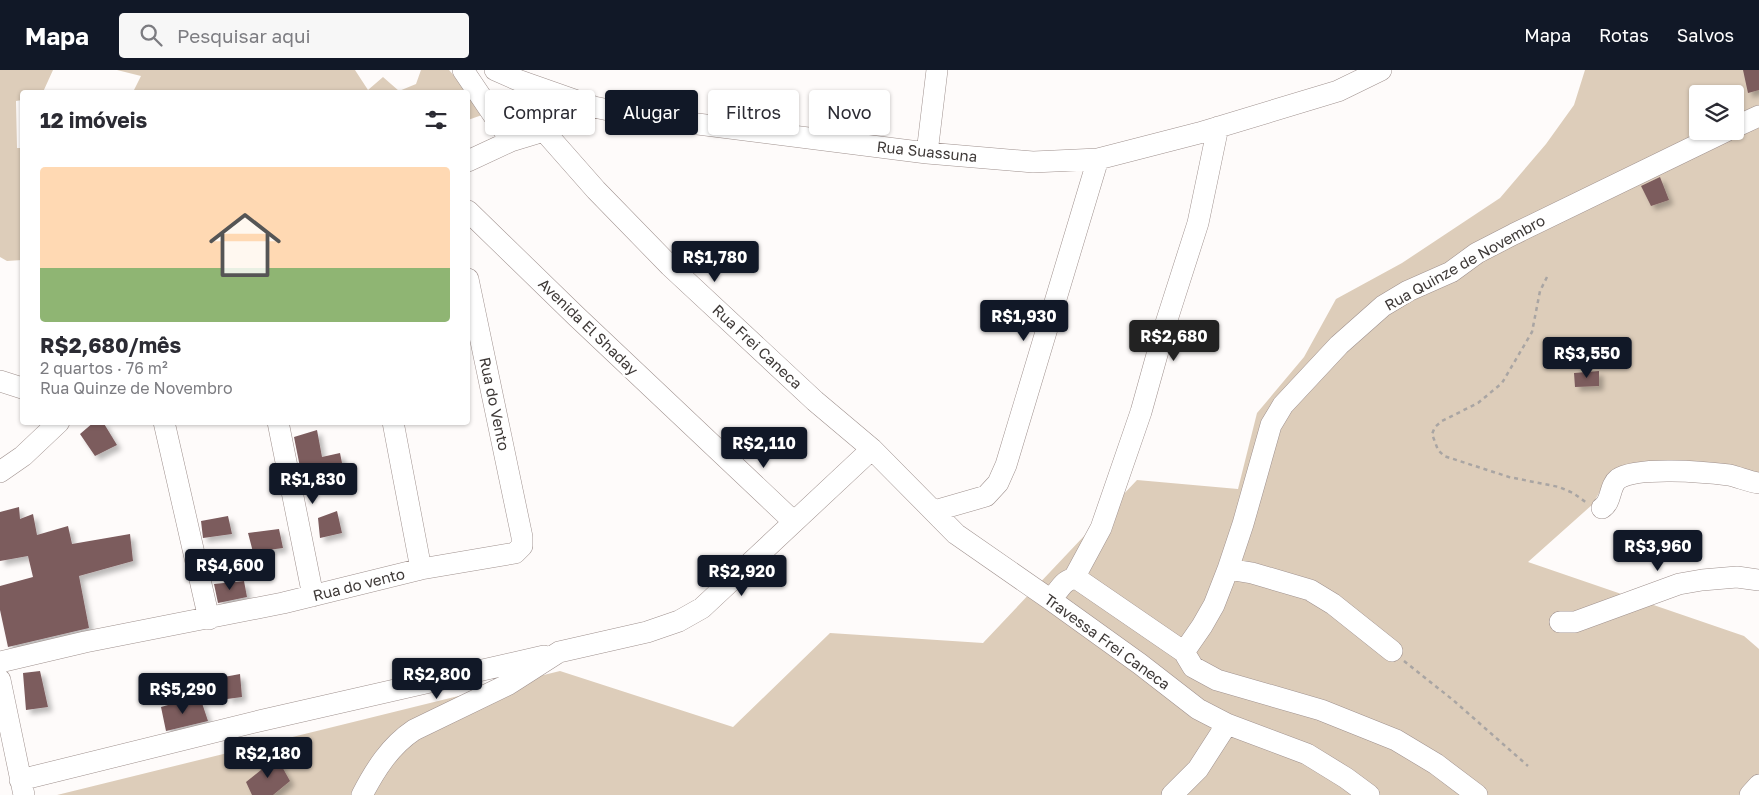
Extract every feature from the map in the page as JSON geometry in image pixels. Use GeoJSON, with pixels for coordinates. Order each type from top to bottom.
{"type":"FeatureCollection","features":[{"type":"Feature","properties":{"kind":"street"},"geometry":{"type":"LineString","coordinates":[[463,70],[511,141]]}},
{"type":"Feature","properties":{"kind":"street","name":"Rua Suassuna"},"geometry":{"type":"LineString","coordinates":[[495,70],[520,82],[544,90]]}},
{"type":"Feature","properties":{"kind":"street"},"geometry":{"type":"LineString","coordinates":[[926,153],[937,70]]}},
{"type":"Feature","properties":{"kind":"street","name":"Rua Suassuna"},"geometry":{"type":"LineString","coordinates":[[595,107],[642,117],[926,153],[1033,162],[1098,160],[1338,91],[1381,70]]}},
{"type":"Feature","properties":{"kind":"street"},"geometry":{"type":"LineString","coordinates":[[1744,123],[1759,116]]}},
{"type":"Feature","properties":{"kind":"street"},"geometry":{"type":"LineString","coordinates":[[1051,600],[1066,582],[1074,578],[1101,528],[1141,412],[1165,326],[1198,223],[1218,127]]}},
{"type":"Feature","properties":{"kind":"street"},"geometry":{"type":"LineString","coordinates":[[470,160],[511,141],[531,135]]}},
{"type":"Feature","properties":{"kind":"street","name":"Rua Frei Caneca"},"geometry":{"type":"LineString","coordinates":[[548,135],[596,190],[670,266],[815,401],[872,449]]}},
{"type":"Feature","properties":{"kind":"street","name":"Rua Quinze de Novembro"},"geometry":{"type":"LineString","coordinates":[[1184,652],[1214,605],[1228,569],[1271,425],[1283,405],[1339,346],[1383,306],[1408,291],[1451,272],[1477,253],[1514,234],[1707,140]]}},
{"type":"Feature","properties":{"kind":"street"},"geometry":{"type":"LineString","coordinates":[[934,511],[986,496],[998,483],[1006,465],[1098,160]]}},
{"type":"Feature","properties":{"kind":"street","name":"Avenida El Shaday"},"geometry":{"type":"LineString","coordinates":[[470,213],[794,522]]}},
{"type":"Feature","properties":{"kind":"street","name":"Rua do Vento"},"geometry":{"type":"LineString","coordinates":[[470,289],[520,528]]}},
{"type":"Feature","properties":{"kind":"street"},"geometry":{"type":"LineString","coordinates":[[0,381],[20,387]]}},
{"type":"Feature","properties":{"kind":"street"},"geometry":{"type":"LineString","coordinates":[[0,472],[23,456],[56,425]]}},
{"type":"Feature","properties":{"kind":"street"},"geometry":{"type":"LineString","coordinates":[[165,425],[209,619]]}},
{"type":"Feature","properties":{"kind":"street"},"geometry":{"type":"LineString","coordinates":[[279,425],[313,596]]}},
{"type":"Feature","properties":{"kind":"street"},"geometry":{"type":"LineString","coordinates":[[394,425],[421,569]]}},
{"type":"Feature","properties":{"kind":"street"},"geometry":{"type":"LineString","coordinates":[[0,680],[22,787],[259,721],[647,632],[679,621],[702,608],[872,449]]}},
{"type":"Feature","properties":{"kind":"street","name":"Travessa Frei Caneca"},"geometry":{"type":"LineString","coordinates":[[872,449],[956,534],[1140,664],[1198,709],[1227,724],[1308,754],[1369,795]]}},
{"type":"Feature","properties":{"kind":"street"},"geometry":{"type":"LineString","coordinates":[[1602,508],[1607,504],[1617,480],[1625,475],[1688,472],[1731,476],[1759,483]]}},
{"type":"Feature","properties":{"kind":"street","name":"Rua do vento"},"geometry":{"type":"LineString","coordinates":[[0,662],[85,642],[209,619],[421,569],[515,553],[522,546],[520,528]]}},
{"type":"Feature","properties":{"kind":"street"},"geometry":{"type":"LineString","coordinates":[[1228,569],[1252,573],[1310,590],[1333,604],[1392,650]]}},
{"type":"Feature","properties":{"kind":"street"},"geometry":{"type":"LineString","coordinates":[[1560,622],[1575,622],[1679,584],[1738,577],[1759,580]]}},
{"type":"Feature","properties":{"kind":"street"},"geometry":{"type":"LineString","coordinates":[[1074,578],[1184,652],[1193,667],[1217,680],[1321,710],[1396,740],[1436,764],[1477,795]]}},
{"type":"Feature","properties":{"kind":"street"},"geometry":{"type":"LineString","coordinates":[[362,795],[385,758],[400,740],[414,730],[509,684],[559,652]]}},
{"type":"Feature","properties":{"kind":"street"},"geometry":{"type":"LineString","coordinates":[[1172,795],[1198,769],[1227,724]]}},
{"type":"Feature","properties":{"kind":"street"},"geometry":{"type":"LineString","coordinates":[[1750,795],[1759,786]]}},
{"type":"Feature","properties":{"kind":"path"},"geometry":{"type":"LineString","coordinates":[[1547,277],[1540,292],[1532,332],[1502,382],[1478,403],[1442,421],[1435,427],[1432,434],[1438,450],[1444,456],[1509,477],[1559,486],[1595,508],[1602,508]]}},
{"type":"Feature","properties":{"kind":"path"},"geometry":{"type":"LineString","coordinates":[[1392,650],[1453,700],[1528,766]]}},
{"type":"Feature","properties":{"kind":"shaded area"},"geometry":{"type":"Polygon","coordinates":[[[0,70],[53,70],[44,90],[20,90],[20,100],[16,101],[17,148],[20,148],[20,260],[7,261],[0,257],[0,70]]]}},
{"type":"Feature","properties":{"kind":"shaded area"},"geometry":{"type":"Polygon","coordinates":[[[117,70],[355,70],[368,90],[134,90],[141,76],[117,70]]]}},
{"type":"Feature","properties":{"kind":"shaded area"},"geometry":{"type":"Polygon","coordinates":[[[421,70],[449,70],[466,89],[401,90],[416,84],[421,70]]]}},
{"type":"Feature","properties":{"kind":"shaded area"},"geometry":{"type":"Polygon","coordinates":[[[1585,70],[1759,70],[1759,473],[1606,480],[1593,504],[1528,562],[1744,636],[1759,649],[1759,795],[57,795],[560,671],[733,727],[830,633],[983,643],[1137,480],[1238,489],[1257,413],[1304,357],[1336,299],[1402,263],[1500,198],[1546,144],[1574,105],[1585,70]]]}},
{"type":"Feature","properties":{"kind":"shaded area"},"geometry":{"type":"Polygon","coordinates":[[[383,77],[398,90],[368,90],[383,77]]]}},
{"type":"Feature","properties":{"kind":"shaded area"},"geometry":{"type":"Polygon","coordinates":[[[470,95],[482,115],[470,119],[470,95]]]}},
{"type":"Feature","properties":{"kind":"building"},"geometry":{"type":"Polygon","coordinates":[[[1743,70],[1759,70],[1759,90],[1748,93],[1743,70]]]}},
{"type":"Feature","properties":{"kind":"building"},"geometry":{"type":"Polygon","coordinates":[[[1660,177],[1669,200],[1651,206],[1641,186],[1660,177]]]}},
{"type":"Feature","properties":{"kind":"building"},"geometry":{"type":"Polygon","coordinates":[[[1599,371],[1599,386],[1575,387],[1574,373],[1599,371]]]}},
{"type":"Feature","properties":{"kind":"building"},"geometry":{"type":"Polygon","coordinates":[[[90,425],[105,425],[117,445],[95,456],[80,434],[90,425]]]}},
{"type":"Feature","properties":{"kind":"building"},"geometry":{"type":"Polygon","coordinates":[[[317,430],[322,457],[340,453],[343,468],[302,477],[294,437],[317,430]]]}},
{"type":"Feature","properties":{"kind":"building"},"geometry":{"type":"Polygon","coordinates":[[[19,507],[20,519],[33,514],[37,535],[68,526],[72,544],[130,534],[133,561],[79,576],[89,628],[8,647],[0,610],[0,586],[33,577],[28,556],[0,561],[0,512],[19,507]]]}},
{"type":"Feature","properties":{"kind":"building"},"geometry":{"type":"Polygon","coordinates":[[[337,511],[342,533],[320,538],[318,518],[337,511]]]}},
{"type":"Feature","properties":{"kind":"building"},"geometry":{"type":"Polygon","coordinates":[[[228,516],[232,534],[203,538],[201,521],[228,516]]]}},
{"type":"Feature","properties":{"kind":"building"},"geometry":{"type":"Polygon","coordinates":[[[279,529],[283,548],[253,552],[248,533],[279,529]]]}},
{"type":"Feature","properties":{"kind":"building"},"geometry":{"type":"Polygon","coordinates":[[[244,581],[247,597],[218,603],[214,584],[244,581]]]}},
{"type":"Feature","properties":{"kind":"building"},"geometry":{"type":"Polygon","coordinates":[[[40,671],[48,707],[26,710],[23,673],[40,671]]]}},
{"type":"Feature","properties":{"kind":"building"},"geometry":{"type":"Polygon","coordinates":[[[240,674],[242,697],[227,699],[224,677],[240,674]]]}},
{"type":"Feature","properties":{"kind":"building"},"geometry":{"type":"Polygon","coordinates":[[[201,700],[208,721],[166,731],[161,707],[182,701],[186,706],[201,700]]]}},
{"type":"Feature","properties":{"kind":"building"},"geometry":{"type":"Polygon","coordinates":[[[276,756],[290,781],[273,795],[252,795],[246,782],[261,770],[259,766],[276,756]]]}}]}
